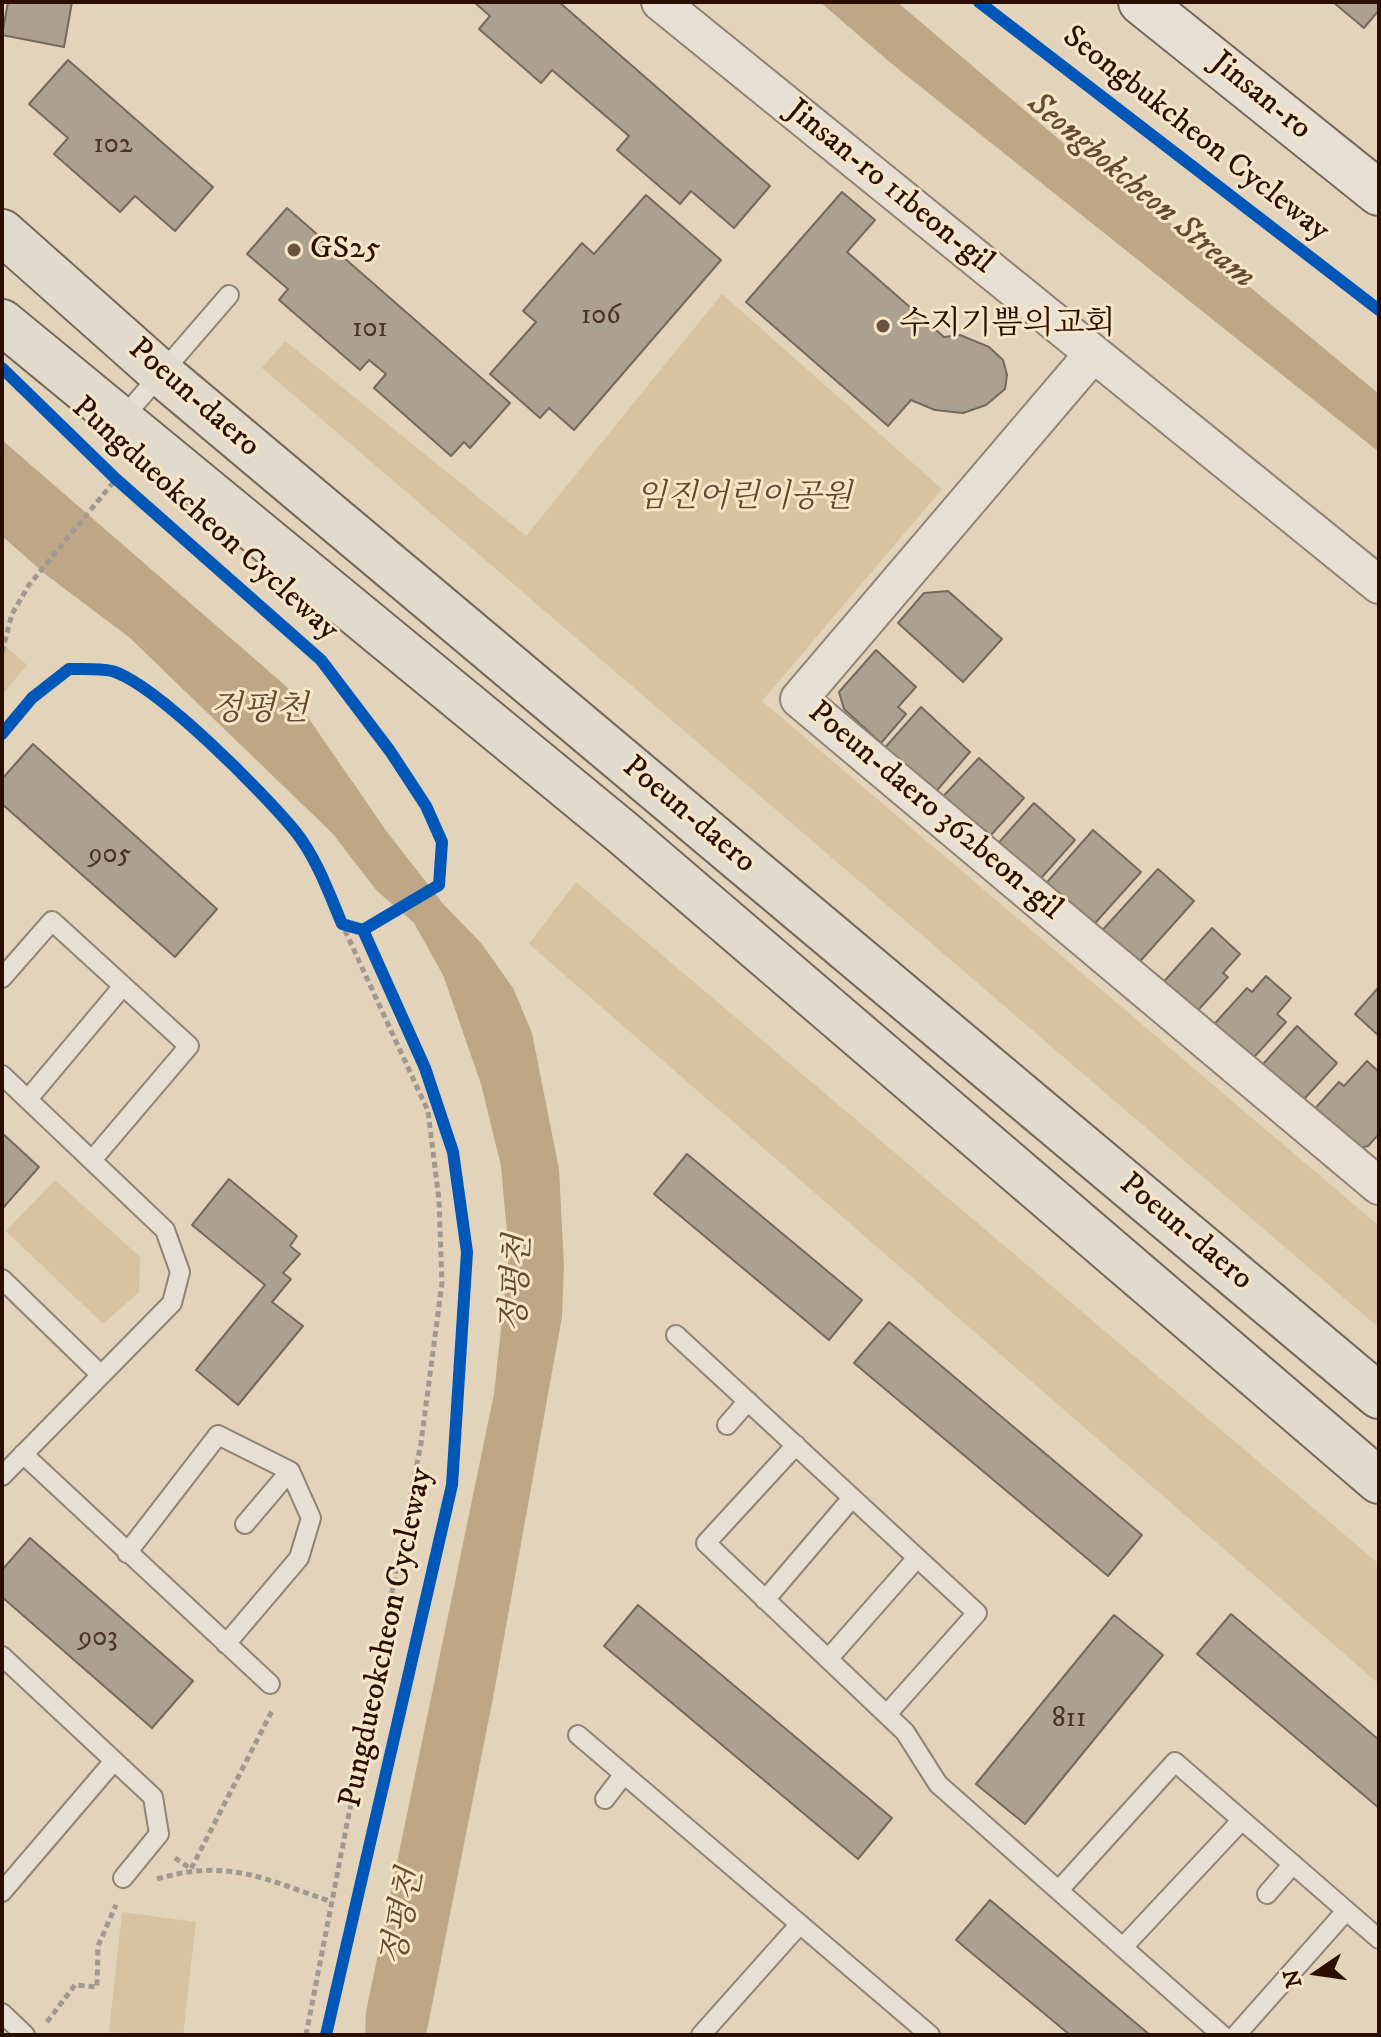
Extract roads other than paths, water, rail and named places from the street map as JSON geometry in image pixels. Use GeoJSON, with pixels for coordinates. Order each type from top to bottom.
{"type":"FeatureCollection","features":[{"type":"Feature","properties":{"kind":"main road","name":"Poeun-daero"},"geometry":{"type":"LineString","coordinates":[[2,232],[163,375],[1379,1396]]}},
{"type":"Feature","properties":{"kind":"main road","name":"Poeun-daero"},"geometry":{"type":"LineString","coordinates":[[2,322],[622,832],[1379,1481]]}},
{"type":"Feature","properties":{"kind":"street","name":"Jinsan-ro 11beon-gil"},"geometry":{"type":"LineString","coordinates":[[660,2],[1379,585]]}},
{"type":"Feature","properties":{"kind":"street","name":"Jinsan-ro"},"geometry":{"type":"LineString","coordinates":[[1141,2],[1379,193]]}},
{"type":"Feature","properties":{"kind":"street","name":"Poeun-daero 362beon-gil"},"geometry":{"type":"LineString","coordinates":[[1093,354],[799,699],[1379,1186]]}},
{"type":"Feature","properties":{"kind":"lane"},"geometry":{"type":"LineString","coordinates":[[121,420],[229,295]]}},
{"type":"Feature","properties":{"kind":"lane"},"geometry":{"type":"LineString","coordinates":[[2,978],[52,921],[189,1046],[93,1159]]}},
{"type":"Feature","properties":{"kind":"lane"},"geometry":{"type":"LineString","coordinates":[[28,1099],[123,986]]}},
{"type":"Feature","properties":{"kind":"lane"},"geometry":{"type":"LineString","coordinates":[[2,1075],[165,1230],[180,1272],[172,1303],[2,1476]]}},
{"type":"Feature","properties":{"kind":"lane"},"geometry":{"type":"LineString","coordinates":[[2,1279],[101,1375]]}},
{"type":"Feature","properties":{"kind":"lane"},"geometry":{"type":"LineString","coordinates":[[676,1335],[977,1613],[887,1714]]}},
{"type":"Feature","properties":{"kind":"lane"},"geometry":{"type":"LineString","coordinates":[[727,1425],[748,1401]]}},
{"type":"Feature","properties":{"kind":"lane"},"geometry":{"type":"LineString","coordinates":[[127,1553],[218,1435],[290,1471],[311,1518],[299,1558],[226,1644]]}},
{"type":"Feature","properties":{"kind":"lane"},"geometry":{"type":"LineString","coordinates":[[796,1445],[706,1543],[905,1732],[938,1784],[1222,2035]]}},
{"type":"Feature","properties":{"kind":"lane"},"geometry":{"type":"LineString","coordinates":[[23,1454],[270,1684]]}},
{"type":"Feature","properties":{"kind":"lane"},"geometry":{"type":"LineString","coordinates":[[245,1524],[290,1471]]}},
{"type":"Feature","properties":{"kind":"lane"},"geometry":{"type":"LineString","coordinates":[[765,1600],[852,1498]]}},
{"type":"Feature","properties":{"kind":"lane"},"geometry":{"type":"LineString","coordinates":[[829,1658],[917,1558]]}},
{"type":"Feature","properties":{"kind":"lane"},"geometry":{"type":"LineString","coordinates":[[2,1656],[153,1797],[159,1834],[123,1878]]}},
{"type":"Feature","properties":{"kind":"lane"},"geometry":{"type":"LineString","coordinates":[[578,1735],[930,2035]]}},
{"type":"Feature","properties":{"kind":"lane"},"geometry":{"type":"LineString","coordinates":[[2,1892],[114,1761]]}},
{"type":"Feature","properties":{"kind":"lane"},"geometry":{"type":"LineString","coordinates":[[1059,1890],[1175,1762],[1379,1939]]}},
{"type":"Feature","properties":{"kind":"lane"},"geometry":{"type":"LineString","coordinates":[[605,1799],[624,1774]]}},
{"type":"Feature","properties":{"kind":"lane"},"geometry":{"type":"LineString","coordinates":[[1123,1947],[1242,1820]]}},
{"type":"Feature","properties":{"kind":"lane"},"geometry":{"type":"LineString","coordinates":[[1267,1894],[1293,1864]]}},
{"type":"Feature","properties":{"kind":"lane"},"geometry":{"type":"LineString","coordinates":[[1236,2035],[1346,1911]]}},
{"type":"Feature","properties":{"kind":"lane"},"geometry":{"type":"LineString","coordinates":[[701,2035],[800,1924]]}},
{"type":"Feature","properties":{"kind":"lane"},"geometry":{"type":"LineString","coordinates":[[2,2013],[25,2035]]}},
{"type":"Feature","properties":{"kind":"water"},"geometry":{"type":"Polygon","coordinates":[[[820,2],[897,2],[1068,147],[1192,239],[1379,394],[1379,452],[892,64],[820,2]]]}},
{"type":"Feature","properties":{"kind":"water","name":"정평천"},"geometry":{"type":"Polygon","coordinates":[[[2,440],[287,687],[387,832],[444,905],[481,943],[513,988],[532,1033],[559,1169],[564,1265],[562,1317],[493,1698],[426,2035],[365,2035],[366,2012],[494,1394],[509,1254],[501,1166],[481,1084],[443,975],[414,923],[377,891],[333,834],[130,638],[45,574],[2,536],[2,440]]]}},
{"type":"Feature","properties":{"kind":"place","name":"GS25"},"geometry":{"type":"Point","coordinates":[294,250]}},
{"type":"Feature","properties":{"kind":"place","name":"수지기쁨의교회"},"geometry":{"type":"Point","coordinates":[883,326]}},
{"type":"Feature","properties":{"kind":"water label","name":"Seongbokcheon Stream"},"geometry":{"type":"Point","coordinates":[1140,192]}},
{"type":"Feature","properties":{"kind":"park label","name":"임진어린이공원"},"geometry":{"type":"Point","coordinates":[744,499]}}]}
